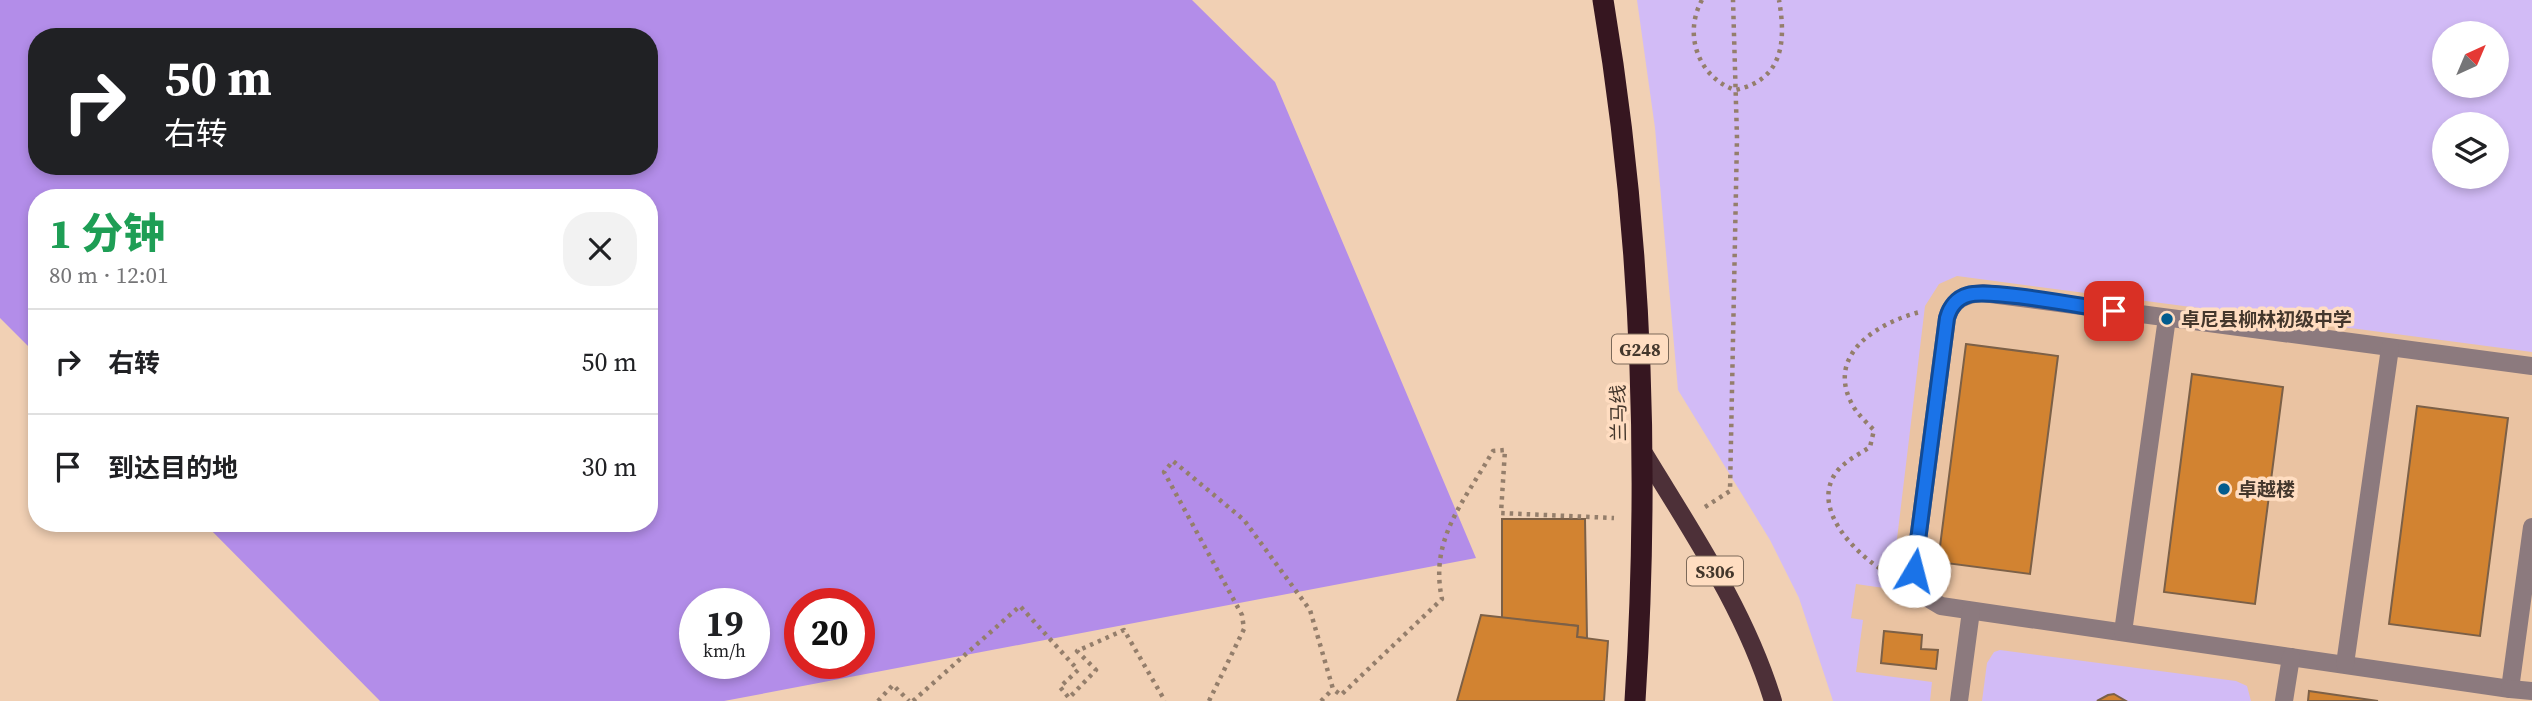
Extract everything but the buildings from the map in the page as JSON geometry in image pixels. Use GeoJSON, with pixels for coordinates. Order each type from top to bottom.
{"type":"FeatureCollection","features":[{"type":"Feature","properties":{"kind":"highway","name":"兰马线"},"geometry":{"type":"LineString","coordinates":[[1603,0],[1633,222],[1642,450],[1635,701]]}},
{"type":"Feature","properties":{"kind":"main road","name":"S306"},"geometry":{"type":"LineString","coordinates":[[1642,450],[1735,605],[1759,657],[1773,701]]}},
{"type":"Feature","properties":{"kind":"lane"},"geometry":{"type":"LineString","coordinates":[[2532,366],[1983,293],[1961,298],[1949,312],[1914,571],[1915,582],[1921,594],[1930,602],[1971,611],[2532,691]]}},
{"type":"Feature","properties":{"kind":"lane"},"geometry":{"type":"LineString","coordinates":[[2123,632],[2167,318]]}},
{"type":"Feature","properties":{"kind":"lane"},"geometry":{"type":"LineString","coordinates":[[2345,664],[2390,348]]}},
{"type":"Feature","properties":{"kind":"lane"},"geometry":{"type":"LineString","coordinates":[[2510,689],[2532,527]]}},
{"type":"Feature","properties":{"kind":"lane"},"geometry":{"type":"LineString","coordinates":[[1959,701],[1971,611]]}},
{"type":"Feature","properties":{"kind":"lane"},"geometry":{"type":"LineString","coordinates":[[2284,701],[2291,657]]}},
{"type":"Feature","properties":{"kind":"path"},"geometry":{"type":"LineString","coordinates":[[1702,0],[1694,23],[1695,48],[1712,78],[1735,90],[1757,81],[1781,53],[1784,28],[1779,0]]}},
{"type":"Feature","properties":{"kind":"path"},"geometry":{"type":"LineString","coordinates":[[1730,491],[1736,274],[1733,0]]}},
{"type":"Feature","properties":{"kind":"path"},"geometry":{"type":"LineString","coordinates":[[1915,582],[1899,580],[1863,556],[1845,536],[1832,514],[1829,497],[1836,473],[1870,447],[1874,430],[1850,400],[1844,368],[1860,344],[1891,322],[1931,309],[1949,312]]}},
{"type":"Feature","properties":{"kind":"path"},"geometry":{"type":"LineString","coordinates":[[1209,701],[1244,629],[1242,615],[1164,472],[1173,461],[1244,520],[1310,610],[1333,689],[1341,695],[1441,600],[1436,574],[1442,540],[1493,452],[1505,450],[1501,513],[1641,519]]}},
{"type":"Feature","properties":{"kind":"path"},"geometry":{"type":"LineString","coordinates":[[878,701],[893,685],[911,701],[1020,606],[1078,670],[1060,687],[1069,698],[1096,670],[1077,651],[1124,630],[1164,701]]}},
{"type":"Feature","properties":{"kind":"path"},"geometry":{"type":"LineString","coordinates":[[1321,701],[1333,689]]}},
{"type":"Feature","properties":{"kind":"shaded area"},"geometry":{"type":"Polygon","coordinates":[[[0,0],[1192,0],[1275,82],[1476,558],[875,672],[875,588],[784,588],[784,679],[840,679],[724,701],[380,701],[213,532],[658,532],[658,189],[28,189],[28,346],[0,318],[0,0]]]}},
{"type":"Feature","properties":{"kind":"shaded area"},"geometry":{"type":"Polygon","coordinates":[[[1637,0],[2532,0],[2532,352],[1957,276],[1939,284],[1925,306],[1891,589],[1856,584],[1851,618],[1863,620],[1856,672],[1932,682],[1930,701],[1833,701],[1799,598],[1770,540],[1678,390],[1655,128],[1637,0]]]}},
{"type":"Feature","properties":{"kind":"shaded area","name":"卓尼县柳林初级中学"},"geometry":{"type":"Polygon","coordinates":[[[1845,0],[2532,0],[2532,701],[1852,701],[1837,638],[1845,0]]]}},
{"type":"Feature","properties":{"kind":"shaded area"},"geometry":{"type":"Polygon","coordinates":[[[2000,650],[2236,681],[2247,686],[2251,701],[1982,701],[1987,663],[1994,652],[2000,650]]]}},
{"type":"Feature","properties":{"kind":"place","name":"卓尼县柳林初级中学"},"geometry":{"type":"Point","coordinates":[2167,319]}},
{"type":"Feature","properties":{"kind":"place","name":"卓越楼"},"geometry":{"type":"Point","coordinates":[2224,489]}},
{"type":"Feature","properties":{"kind":"route"},"geometry":{"type":"LineString","coordinates":[[1914,571],[1947,318],[1952,306],[1961,298],[1983,293],[2114,311]]}}]}
